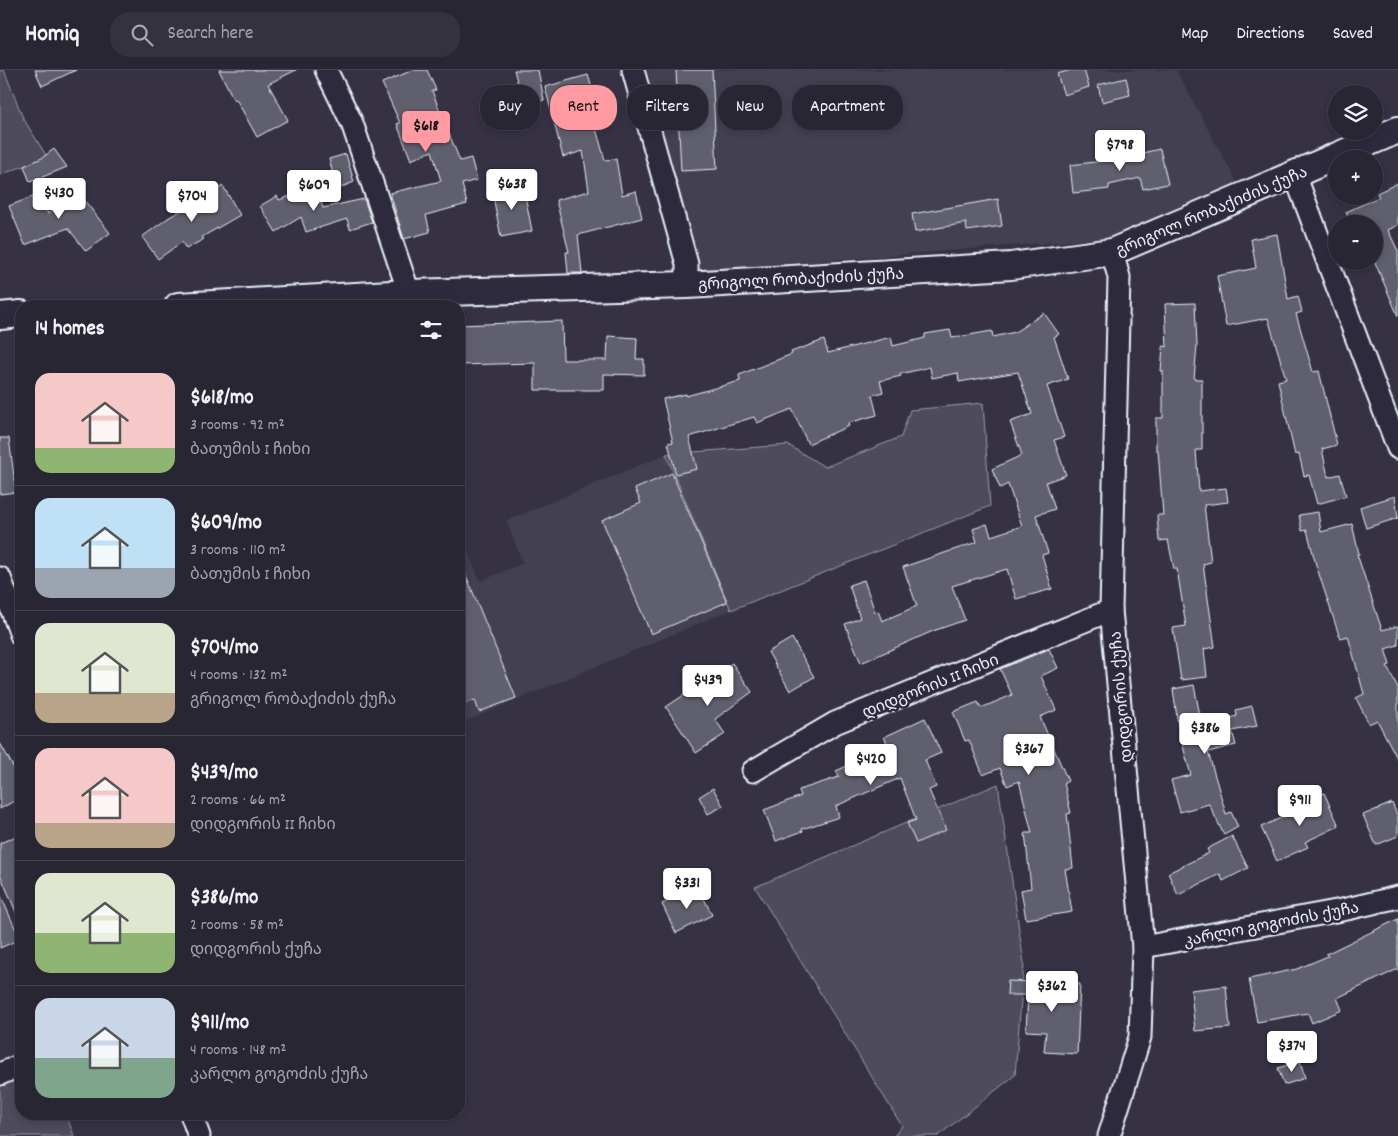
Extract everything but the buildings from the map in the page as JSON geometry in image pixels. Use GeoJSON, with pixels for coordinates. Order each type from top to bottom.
{"type":"FeatureCollection","features":[{"type":"Feature","properties":{"kind":"street"},"geometry":{"type":"LineString","coordinates":[[326,70],[352,123],[409,293]]}},
{"type":"Feature","properties":{"kind":"street"},"geometry":{"type":"LineString","coordinates":[[633,70],[687,264],[687,285]]}},
{"type":"Feature","properties":{"kind":"street","name":"გრიგოლ რობაქიძის ქუჩა"},"geometry":{"type":"LineString","coordinates":[[285,300],[409,293],[687,285],[1011,266],[1112,252],[1398,130]]}},
{"type":"Feature","properties":{"kind":"street"},"geometry":{"type":"LineString","coordinates":[[1294,175],[1398,448]]}},
{"type":"Feature","properties":{"kind":"street","name":"დიდგორის ქუჩა"},"geometry":{"type":"LineString","coordinates":[[1109,1136],[1140,1037],[1143,947],[1111,610],[1119,277],[1112,252]]}},
{"type":"Feature","properties":{"kind":"street"},"geometry":{"type":"LineString","coordinates":[[0,316],[15,315]]}},
{"type":"Feature","properties":{"kind":"street"},"geometry":{"type":"LineString","coordinates":[[0,578],[15,619]]}},
{"type":"Feature","properties":{"kind":"street","name":"დიდგორის II ჩიხი"},"geometry":{"type":"LineString","coordinates":[[753,771],[835,724],[1111,610]]}},
{"type":"Feature","properties":{"kind":"street","name":"კარლო გოგოძის ქუჩა"},"geometry":{"type":"LineString","coordinates":[[1143,947],[1347,909],[1398,897]]}},
{"type":"Feature","properties":{"kind":"street"},"geometry":{"type":"LineString","coordinates":[[0,1074],[15,1068]]}},
{"type":"Feature","properties":{"kind":"street"},"geometry":{"type":"LineString","coordinates":[[193,1120],[199,1136]]}},
{"type":"Feature","properties":{"kind":"shaded area"},"geometry":{"type":"Polygon","coordinates":[[[0,70],[4,70],[23,118],[47,157],[0,175],[0,70]]]}},
{"type":"Feature","properties":{"kind":"shaded area"},"geometry":{"type":"Polygon","coordinates":[[[647,70],[1176,70],[1239,186],[1110,238],[695,271],[661,130],[708,130],[708,85],[651,85],[647,70]]]}},
{"type":"Feature","properties":{"kind":"shaded area"},"geometry":{"type":"Polygon","coordinates":[[[983,403],[990,506],[731,610],[666,454],[788,445],[825,467],[901,437],[910,410],[983,403]]]}},
{"type":"Feature","properties":{"kind":"shaded area"},"geometry":{"type":"Polygon","coordinates":[[[666,454],[731,610],[465,721],[465,550],[467,549],[480,581],[523,563],[506,521],[666,454]]]}},
{"type":"Feature","properties":{"kind":"shaded area"},"geometry":{"type":"Polygon","coordinates":[[[998,784],[1024,964],[1015,1075],[938,1136],[894,1136],[902,1126],[755,887],[998,784]]]}},
{"type":"Feature","properties":{"kind":"shaded area"},"geometry":{"type":"Polygon","coordinates":[[[15,1075],[15,1120],[68,1120],[74,1136],[0,1136],[0,1081],[15,1075]]]}}]}
